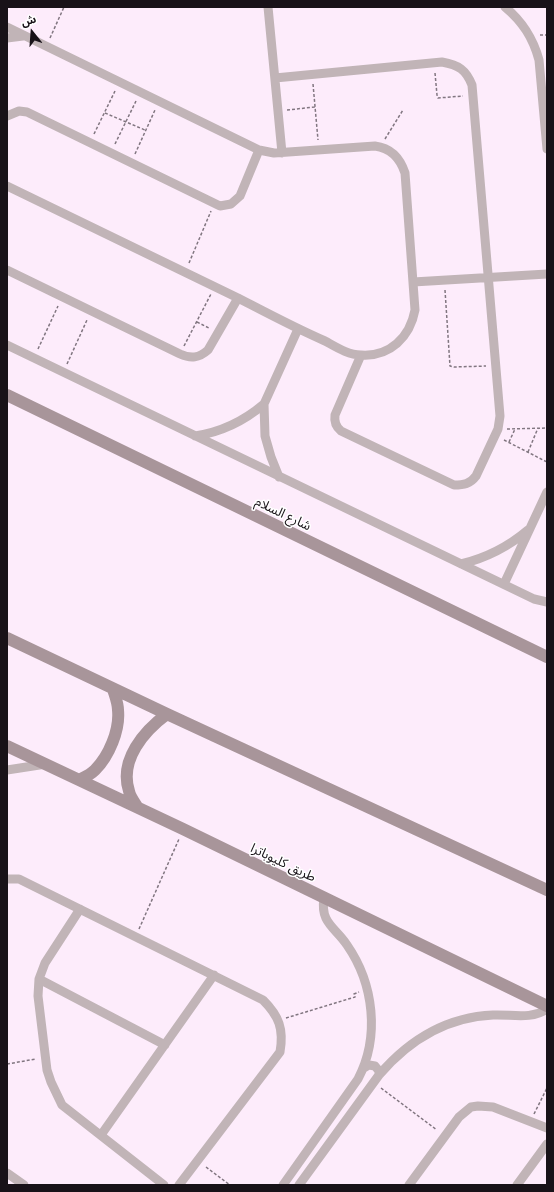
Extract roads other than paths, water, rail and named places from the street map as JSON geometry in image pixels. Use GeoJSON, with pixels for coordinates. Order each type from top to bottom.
{"type":"FeatureCollection","features":[{"type":"Feature","properties":{"kind":"main road","name":"شارع السلام"},"geometry":{"type":"LineString","coordinates":[[7,395],[547,657]]}},
{"type":"Feature","properties":{"kind":"main road"},"geometry":{"type":"LineString","coordinates":[[7,638],[113,689],[547,890]]}},
{"type":"Feature","properties":{"kind":"main road"},"geometry":{"type":"LineString","coordinates":[[79,780],[91,773],[102,762],[115,734],[118,711],[113,689]]}},
{"type":"Feature","properties":{"kind":"main road"},"geometry":{"type":"LineString","coordinates":[[139,808],[128,791],[127,772],[129,763],[142,737],[154,724],[167,714]]}},
{"type":"Feature","properties":{"kind":"main road","name":"طريق كليوباترا"},"geometry":{"type":"LineString","coordinates":[[7,746],[183,829],[547,1006]]}},
{"type":"Feature","properties":{"kind":"street"},"geometry":{"type":"LineString","coordinates":[[268,7],[282,153]]}},
{"type":"Feature","properties":{"kind":"street"},"geometry":{"type":"LineString","coordinates":[[505,7],[523,25],[536,48],[539,60],[547,149]]}},
{"type":"Feature","properties":{"kind":"street"},"geometry":{"type":"LineString","coordinates":[[7,28],[259,150],[282,153],[375,146],[394,154],[399,159],[405,172],[415,310],[413,321],[408,332],[401,341],[382,352],[361,356],[352,354],[7,186]]}},
{"type":"Feature","properties":{"kind":"street"},"geometry":{"type":"LineString","coordinates":[[7,38],[24,36]]}},
{"type":"Feature","properties":{"kind":"street"},"geometry":{"type":"LineString","coordinates":[[276,78],[442,62],[461,68],[468,76],[472,86],[500,410],[500,423],[476,476],[472,481],[461,485],[448,482],[342,431],[336,424],[335,415],[361,356]]}},
{"type":"Feature","properties":{"kind":"street"},"geometry":{"type":"LineString","coordinates":[[7,116],[19,111],[27,112],[220,206],[231,204],[240,196],[259,150]]}},
{"type":"Feature","properties":{"kind":"street"},"geometry":{"type":"LineString","coordinates":[[7,270],[180,354],[192,357],[204,354],[212,346],[238,298]]}},
{"type":"Feature","properties":{"kind":"street"},"geometry":{"type":"LineString","coordinates":[[413,282],[547,274]]}},
{"type":"Feature","properties":{"kind":"street"},"geometry":{"type":"LineString","coordinates":[[280,477],[266,442],[264,404],[298,329]]}},
{"type":"Feature","properties":{"kind":"street"},"geometry":{"type":"LineString","coordinates":[[7,345],[534,599],[547,602]]}},
{"type":"Feature","properties":{"kind":"street"},"geometry":{"type":"LineString","coordinates":[[195,436],[217,432],[232,426],[246,418],[264,404]]}},
{"type":"Feature","properties":{"kind":"street"},"geometry":{"type":"LineString","coordinates":[[504,584],[547,492]]}},
{"type":"Feature","properties":{"kind":"street"},"geometry":{"type":"LineString","coordinates":[[461,564],[498,551],[530,528]]}},
{"type":"Feature","properties":{"kind":"street"},"geometry":{"type":"LineString","coordinates":[[7,770],[46,764]]}},
{"type":"Feature","properties":{"kind":"street"},"geometry":{"type":"LineString","coordinates":[[7,879],[20,879],[214,974],[264,1000],[279,1020],[282,1030],[280,1052],[179,1185]]}},
{"type":"Feature","properties":{"kind":"street"},"geometry":{"type":"LineString","coordinates":[[283,1185],[358,1079],[364,1068],[371,1030],[370,1003],[364,978],[353,955],[324,916],[322,907],[324,898]]}},
{"type":"Feature","properties":{"kind":"street"},"geometry":{"type":"LineString","coordinates":[[80,909],[45,962],[39,979],[38,996],[46,1057],[51,1082],[62,1105],[164,1185]]}},
{"type":"Feature","properties":{"kind":"street"},"geometry":{"type":"LineString","coordinates":[[101,1135],[214,974]]}},
{"type":"Feature","properties":{"kind":"street"},"geometry":{"type":"LineString","coordinates":[[39,979],[165,1045]]}},
{"type":"Feature","properties":{"kind":"street"},"geometry":{"type":"LineString","coordinates":[[299,1185],[379,1075],[389,1063],[412,1043],[424,1035],[452,1023],[493,1015],[528,1016],[547,1009]]}},
{"type":"Feature","properties":{"kind":"street"},"geometry":{"type":"LineString","coordinates":[[364,1068],[369,1065],[375,1066],[378,1068],[379,1075]]}},
{"type":"Feature","properties":{"kind":"street"},"geometry":{"type":"LineString","coordinates":[[409,1185],[464,1112],[478,1106],[493,1107],[547,1128]]}},
{"type":"Feature","properties":{"kind":"street"},"geometry":{"type":"LineString","coordinates":[[517,1185],[547,1144]]}},
{"type":"Feature","properties":{"kind":"street"},"geometry":{"type":"LineString","coordinates":[[7,1173],[24,1185]]}}]}
